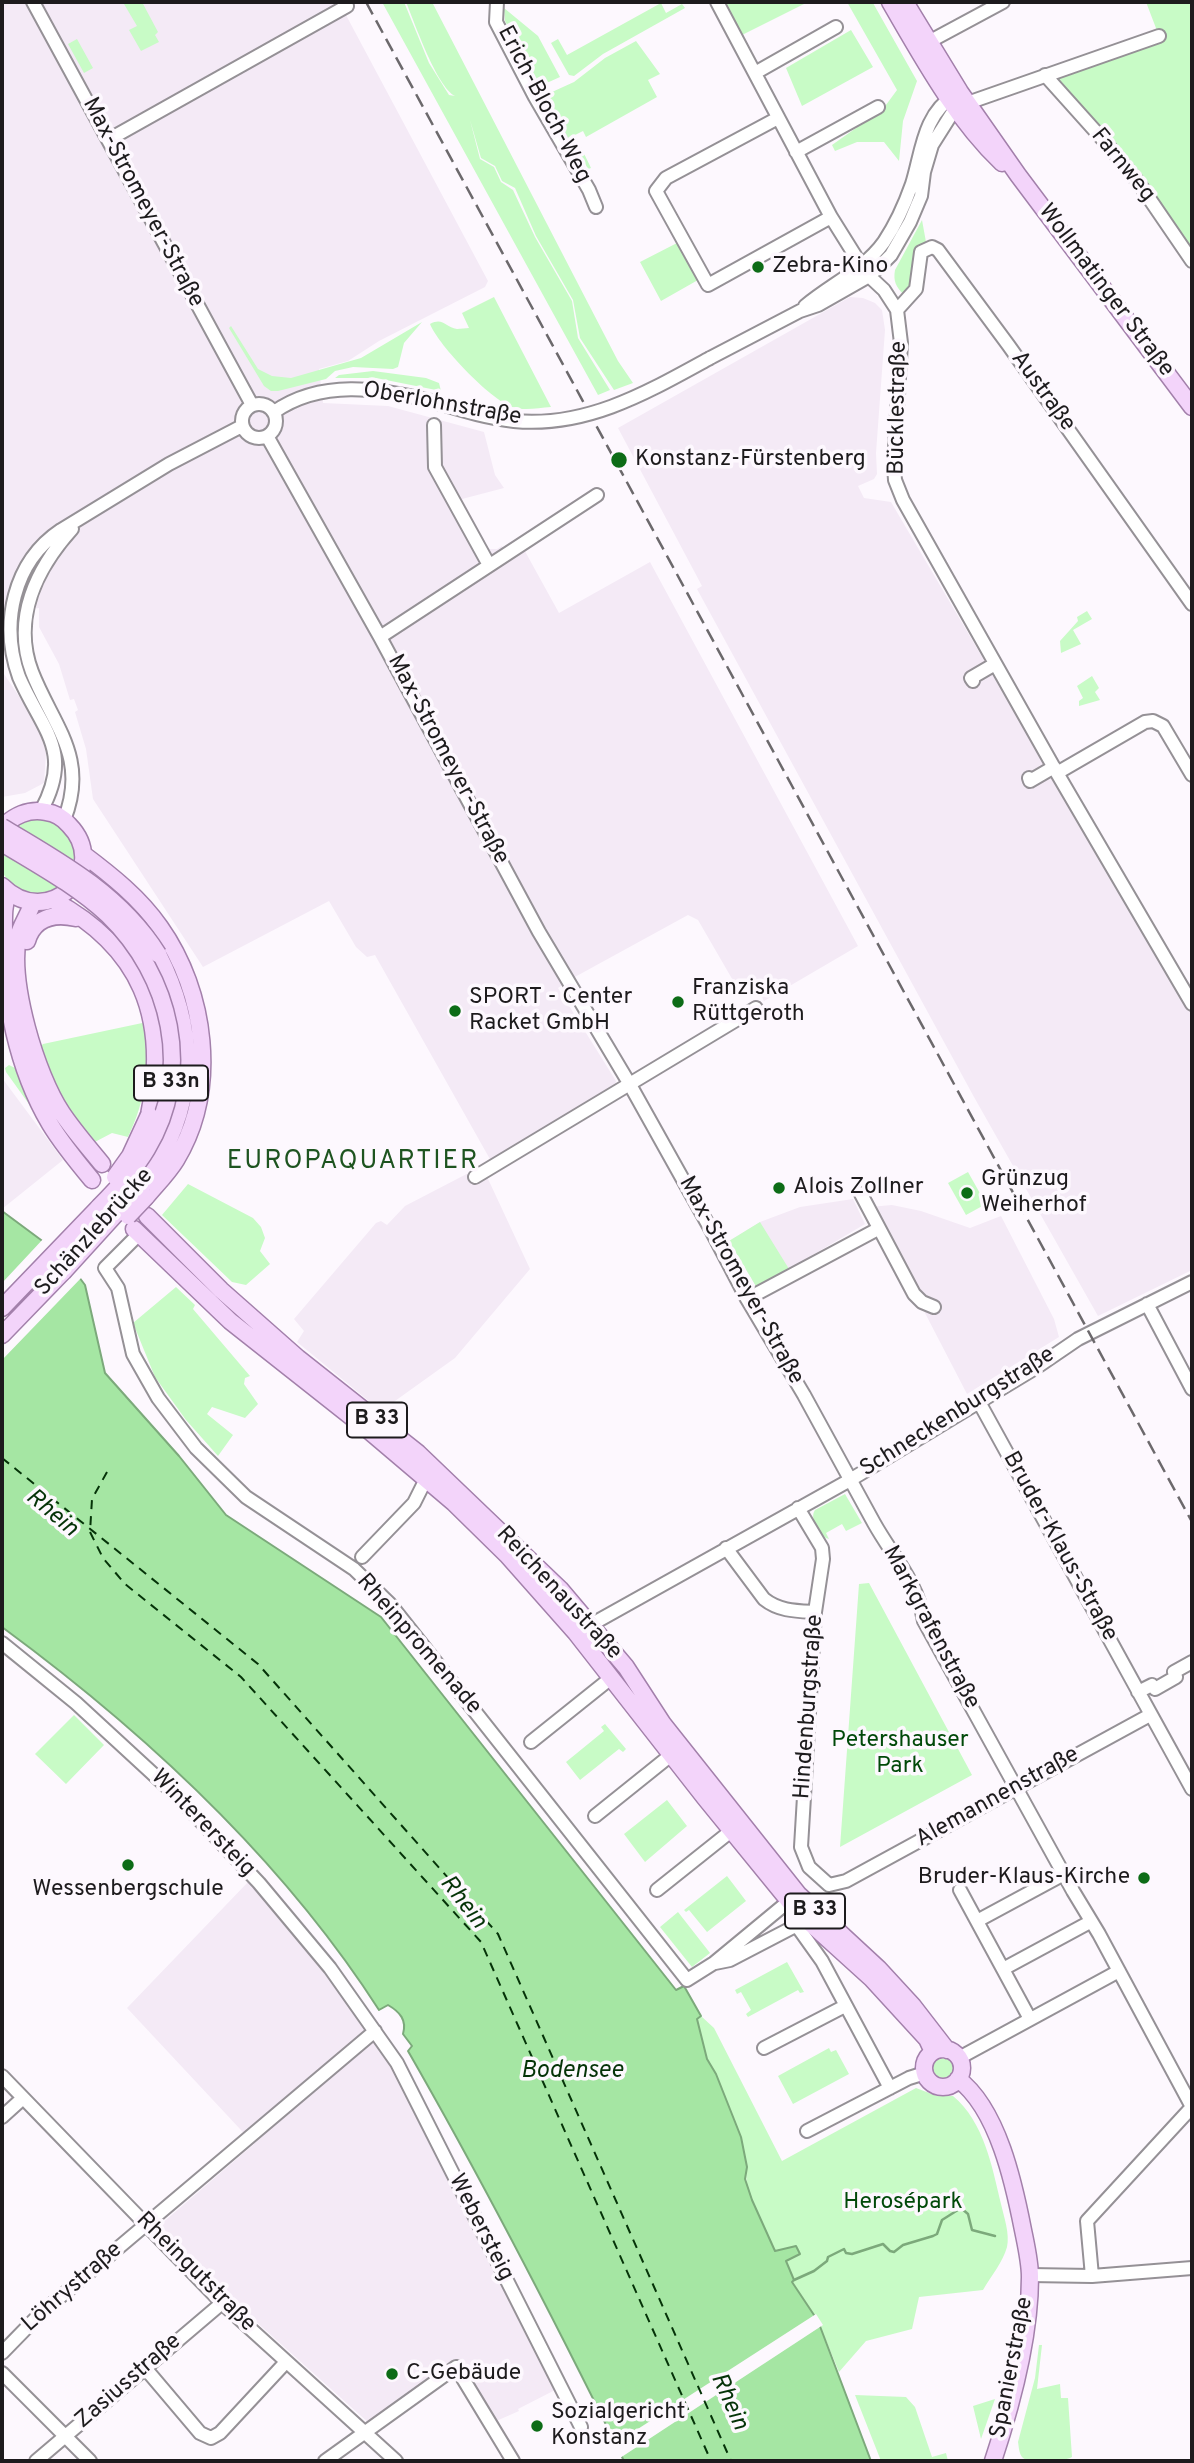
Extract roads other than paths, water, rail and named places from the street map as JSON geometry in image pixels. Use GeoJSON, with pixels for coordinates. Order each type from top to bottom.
{"type":"FeatureCollection","features":[{"type":"Feature","properties":{"kind":"main road"},"geometry":{"type":"LineString","coordinates":[[890,2],[923,45],[959,100]]}},
{"type":"Feature","properties":{"kind":"main road"},"geometry":{"type":"LineString","coordinates":[[905,2],[923,45]]}},
{"type":"Feature","properties":{"kind":"main road","name":"Wollmatinger Straße"},"geometry":{"type":"LineString","coordinates":[[959,100],[969,124],[993,153],[1018,175]]}},
{"type":"Feature","properties":{"kind":"main road","name":"Wollmatinger Straße"},"geometry":{"type":"LineString","coordinates":[[959,100],[1192,407]]}},
{"type":"Feature","properties":{"kind":"main road"},"geometry":{"type":"LineString","coordinates":[[2,807],[17,816]]}},
{"type":"Feature","properties":{"kind":"main road"},"geometry":{"type":"LineString","coordinates":[[2,827],[17,816],[41,811],[64,820],[81,843],[83,854],[77,879],[63,895],[53,900],[23,901],[5,889],[2,950],[12,1016],[24,1065],[43,1111],[92,1180]]}},
{"type":"Feature","properties":{"kind":"main road","name":"Schänzlebrücke"},"geometry":{"type":"LineString","coordinates":[[2,827],[86,880],[132,919],[150,942],[169,975],[183,1021],[186,1045],[185,1086],[181,1108],[172,1137],[159,1161],[143,1184],[2,1335]]}},
{"type":"Feature","properties":{"kind":"main road","name":"Schänzlebrücke"},"geometry":{"type":"LineString","coordinates":[[2,844],[70,885],[113,920],[135,945],[149,967],[166,1008],[173,1055],[170,1084],[162,1116],[138,1164],[2,1308]]}},
{"type":"Feature","properties":{"kind":"main road","name":"B 33n"},"geometry":{"type":"LineString","coordinates":[[63,1272],[85,1260],[156,1186],[176,1159],[191,1126],[202,1073],[200,1027],[189,982],[172,946],[160,926],[125,887],[83,854]]}},
{"type":"Feature","properties":{"kind":"main road","name":"B 33n"},"geometry":{"type":"LineString","coordinates":[[53,900],[85,919],[111,942],[135,976],[146,1000],[154,1032],[156,1063],[149,1115],[130,1156],[106,1187],[99,1207]]}},
{"type":"Feature","properties":{"kind":"main road"},"geometry":{"type":"LineString","coordinates":[[33,902],[19,936],[18,978],[12,1016],[54,1099],[98,1160],[75,1159]]}},
{"type":"Feature","properties":{"kind":"main road"},"geometry":{"type":"LineString","coordinates":[[17,952],[32,929],[45,918],[61,915],[85,919]]}},
{"type":"Feature","properties":{"kind":"main road","name":"Reichenaustraße"},"geometry":{"type":"LineString","coordinates":[[148,1217],[211,1281],[298,1358],[394,1433],[441,1474],[560,1590],[632,1675],[663,1724],[799,1894],[878,1968],[913,2006],[946,2053],[927,2039],[880,1987],[802,1923],[789,1901],[576,1633],[507,1555],[454,1503],[368,1430],[230,1321],[135,1232],[136,1218],[148,1217]]}},
{"type":"Feature","properties":{"kind":"main road"},"geometry":{"type":"LineString","coordinates":[[611,1678],[623,1673],[632,1675]]}},
{"type":"Feature","properties":{"kind":"main road"},"geometry":{"type":"LineString","coordinates":[[946,2053],[962,2070],[958,2079],[947,2087],[937,2086],[929,2081],[925,2073],[926,2059],[946,2053]]}},
{"type":"Feature","properties":{"kind":"main road"},"geometry":{"type":"LineString","coordinates":[[958,2079],[966,2085],[991,2124],[1004,2153],[1011,2175],[1030,2275]]}},
{"type":"Feature","properties":{"kind":"main road","name":"Spanierstraße"},"geometry":{"type":"LineString","coordinates":[[993,2461],[1008,2412],[1020,2355],[1030,2275]]}},
{"type":"Feature","properties":{"kind":"street","name":"Max-Stromeyer-Straße"},"geometry":{"type":"LineString","coordinates":[[33,2],[251,405]]}},
{"type":"Feature","properties":{"kind":"street","name":"Erich-Bloch-Weg"},"geometry":{"type":"LineString","coordinates":[[497,2],[496,22],[596,207]]}},
{"type":"Feature","properties":{"kind":"street","name":"Bücklestraße"},"geometry":{"type":"LineString","coordinates":[[717,2],[831,217],[865,271],[884,290],[897,310],[901,343],[894,446],[895,480],[902,500],[1192,1004]]}},
{"type":"Feature","properties":{"kind":"street"},"geometry":{"type":"LineString","coordinates":[[923,45],[1003,2]]}},
{"type":"Feature","properties":{"kind":"street"},"geometry":{"type":"LineString","coordinates":[[107,139],[347,6]]}},
{"type":"Feature","properties":{"kind":"street"},"geometry":{"type":"LineString","coordinates":[[755,73],[836,27]]}},
{"type":"Feature","properties":{"kind":"street"},"geometry":{"type":"LineString","coordinates":[[959,100],[1045,75],[1159,36]]}},
{"type":"Feature","properties":{"kind":"street","name":"Farnweg"},"geometry":{"type":"LineString","coordinates":[[1045,75],[1138,182],[1192,261]]}},
{"type":"Feature","properties":{"kind":"street","name":"Oberlohnstraße"},"geometry":{"type":"LineString","coordinates":[[274,412],[301,397],[340,389],[386,391],[483,416],[516,421],[571,419],[620,405],[800,311],[820,293],[865,271],[891,254],[904,235],[921,196],[923,172],[932,145],[959,100]]}},
{"type":"Feature","properties":{"kind":"street","name":"Oberlohnstraße"},"geometry":{"type":"LineString","coordinates":[[865,271],[898,220],[912,183],[922,138],[937,112],[959,100]]}},
{"type":"Feature","properties":{"kind":"street"},"geometry":{"type":"LineString","coordinates":[[796,152],[878,107]]}},
{"type":"Feature","properties":{"kind":"street"},"geometry":{"type":"LineString","coordinates":[[778,118],[666,178],[656,191],[708,285],[831,217]]}},
{"type":"Feature","properties":{"kind":"street"},"geometry":{"type":"LineString","coordinates":[[946,122],[969,124]]}},
{"type":"Feature","properties":{"kind":"street","name":"Austraße"},"geometry":{"type":"LineString","coordinates":[[897,310],[916,289],[921,252],[932,247],[938,250],[1192,604]]}},
{"type":"Feature","properties":{"kind":"street"},"geometry":{"type":"LineString","coordinates":[[264,404],[274,412],[276,426],[267,436],[252,437],[242,426],[242,416],[251,405],[264,404]]}},
{"type":"Feature","properties":{"kind":"street"},"geometry":{"type":"LineString","coordinates":[[434,425],[435,467],[489,565]]}},
{"type":"Feature","properties":{"kind":"street"},"geometry":{"type":"LineString","coordinates":[[41,811],[53,785],[55,758],[52,740],[18,675],[13,657],[10,588],[44,542],[169,464],[242,426]]}},
{"type":"Feature","properties":{"kind":"street","name":"Max-Stromeyer-Straße"},"geometry":{"type":"LineString","coordinates":[[267,436],[380,637],[539,932],[629,1083],[850,1480]]}},
{"type":"Feature","properties":{"kind":"street"},"geometry":{"type":"LineString","coordinates":[[380,637],[597,495]]}},
{"type":"Feature","properties":{"kind":"street"},"geometry":{"type":"LineString","coordinates":[[64,820],[71,803],[71,759],[68,745],[33,674],[27,656],[25,628],[29,595],[51,555],[86,515]]}},
{"type":"Feature","properties":{"kind":"street"},"geometry":{"type":"LineString","coordinates":[[10,588],[29,595]]}},
{"type":"Feature","properties":{"kind":"street"},"geometry":{"type":"LineString","coordinates":[[972,681],[971,678],[995,664]]}},
{"type":"Feature","properties":{"kind":"street"},"geometry":{"type":"LineString","coordinates":[[1029,778],[1030,781],[1055,770],[1145,722],[1153,721],[1163,726],[1192,775]]}},
{"type":"Feature","properties":{"kind":"street"},"geometry":{"type":"LineString","coordinates":[[475,1177],[756,1008]]}},
{"type":"Feature","properties":{"kind":"street"},"geometry":{"type":"LineString","coordinates":[[861,1194],[914,1294],[922,1302],[934,1307]]}},
{"type":"Feature","properties":{"kind":"street"},"geometry":{"type":"LineString","coordinates":[[747,1299],[878,1229]]}},
{"type":"Feature","properties":{"kind":"street","name":"Rheinpromenade"},"geometry":{"type":"LineString","coordinates":[[135,1232],[106,1268],[118,1289],[133,1354],[158,1398],[196,1448],[246,1497],[354,1569],[390,1604],[687,1980],[714,1963]]}},
{"type":"Feature","properties":{"kind":"street","name":"Schneckenburgstraße"},"geometry":{"type":"LineString","coordinates":[[576,1633],[850,1480],[1072,1343],[1192,1282]]}},
{"type":"Feature","properties":{"kind":"street"},"geometry":{"type":"LineString","coordinates":[[1147,1304],[1192,1389]]}},
{"type":"Feature","properties":{"kind":"street","name":"Bruder-Klaus-Straße"},"geometry":{"type":"LineString","coordinates":[[979,1402],[1192,1789]]}},
{"type":"Feature","properties":{"kind":"street","name":"Markgrafenstraße"},"geometry":{"type":"LineString","coordinates":[[850,1480],[915,1590],[924,1621],[1063,1874],[1099,1934],[1192,2107]]}},
{"type":"Feature","properties":{"kind":"street"},"geometry":{"type":"LineString","coordinates":[[362,1557],[414,1503],[423,1485]]}},
{"type":"Feature","properties":{"kind":"street","name":"Hindenburgstraße"},"geometry":{"type":"LineString","coordinates":[[798,1508],[822,1548],[815,1612],[801,1847],[809,1867],[829,1885],[846,1881]]}},
{"type":"Feature","properties":{"kind":"street"},"geometry":{"type":"LineString","coordinates":[[726,1548],[772,1605],[815,1612]]}},
{"type":"Feature","properties":{"kind":"street","name":"Winterersteig"},"geometry":{"type":"LineString","coordinates":[[2,1643],[76,1703],[212,1832],[304,1937],[375,2031]]}},
{"type":"Feature","properties":{"kind":"street"},"geometry":{"type":"LineString","coordinates":[[1138,1692],[1152,1685],[1155,1689],[1176,1677],[1174,1672],[1192,1662]]}},
{"type":"Feature","properties":{"kind":"street"},"geometry":{"type":"LineString","coordinates":[[531,1742],[611,1678]]}},
{"type":"Feature","properties":{"kind":"street","name":"Alemannenstraße"},"geometry":{"type":"LineString","coordinates":[[846,1881],[1150,1714]]}},
{"type":"Feature","properties":{"kind":"street"},"geometry":{"type":"LineString","coordinates":[[595,1816],[671,1755]]}},
{"type":"Feature","properties":{"kind":"street"},"geometry":{"type":"LineString","coordinates":[[657,1890],[731,1830]]}},
{"type":"Feature","properties":{"kind":"street"},"geometry":{"type":"LineString","coordinates":[[976,1921],[1063,1874]]}},
{"type":"Feature","properties":{"kind":"street"},"geometry":{"type":"LineString","coordinates":[[960,1890],[1030,2020]]}},
{"type":"Feature","properties":{"kind":"street"},"geometry":{"type":"LineString","coordinates":[[714,1963],[789,1901]]}},
{"type":"Feature","properties":{"kind":"street"},"geometry":{"type":"LineString","coordinates":[[1003,1969],[1090,1922]]}},
{"type":"Feature","properties":{"kind":"street"},"geometry":{"type":"LineString","coordinates":[[714,1963],[730,1960],[802,1923],[890,2088]]}},
{"type":"Feature","properties":{"kind":"street"},"geometry":{"type":"LineString","coordinates":[[761,1924],[773,1938]]}},
{"type":"Feature","properties":{"kind":"street"},"geometry":{"type":"LineString","coordinates":[[946,2053],[1030,2020],[1119,1971]]}},
{"type":"Feature","properties":{"kind":"street"},"geometry":{"type":"LineString","coordinates":[[764,2048],[845,2006]]}},
{"type":"Feature","properties":{"kind":"street","name":"Löhrystraße"},"geometry":{"type":"LineString","coordinates":[[2,2353],[40,2314],[375,2031]]}},
{"type":"Feature","properties":{"kind":"street","name":"Webersteig"},"geometry":{"type":"LineString","coordinates":[[375,2031],[397,2063],[422,2110],[441,2153],[581,2427]]}},
{"type":"Feature","properties":{"kind":"street"},"geometry":{"type":"LineString","coordinates":[[807,2131],[915,2075],[925,2073]]}},
{"type":"Feature","properties":{"kind":"street","name":"Rheingutstraße"},"geometry":{"type":"LineString","coordinates":[[2,2076],[222,2303],[396,2461]]}},
{"type":"Feature","properties":{"kind":"street"},"geometry":{"type":"LineString","coordinates":[[2,2117],[23,2098]]}},
{"type":"Feature","properties":{"kind":"street"},"geometry":{"type":"LineString","coordinates":[[1092,2276],[1087,2221],[1192,2107]]}},
{"type":"Feature","properties":{"kind":"street"},"geometry":{"type":"LineString","coordinates":[[1030,2275],[1092,2276],[1192,2269]]}},
{"type":"Feature","properties":{"kind":"street","name":"Zasiusstraße"},"geometry":{"type":"LineString","coordinates":[[36,2461],[222,2303]]}},
{"type":"Feature","properties":{"kind":"street"},"geometry":{"type":"LineString","coordinates":[[145,2368],[200,2433],[211,2438],[220,2434],[286,2362]]}},
{"type":"Feature","properties":{"kind":"street"},"geometry":{"type":"LineString","coordinates":[[325,2461],[456,2367],[513,2461]]}},
{"type":"Feature","properties":{"kind":"street"},"geometry":{"type":"LineString","coordinates":[[2,2372],[90,2461]]}},
{"type":"Feature","properties":{"kind":"water","name":"Bodensee"},"geometry":{"type":"Polygon","coordinates":[[[2,1211],[64,1257],[85,1285],[105,1373],[179,1456],[226,1515],[381,1617],[676,1990],[684,1986],[701,2016],[697,2019],[707,2059],[716,2074],[741,2137],[747,2167],[745,2179],[752,2200],[775,2251],[796,2246],[800,2254],[786,2261],[794,2280],[792,2282],[818,2321],[871,2461],[624,2461],[519,2254],[408,2051],[412,2046],[403,2034],[404,2025],[399,2014],[388,2005],[379,2010],[299,1901],[255,1850],[208,1802],[108,1710],[2,1627],[2,1211]]]}},
{"type":"Feature","properties":{"kind":"waterway"},"geometry":{"type":"LineString","coordinates":[[794,2280],[814,2271],[827,2261],[828,2257],[844,2249],[846,2253],[852,2254],[883,2244],[894,2252],[903,2245],[933,2236],[937,2234],[942,2220],[961,2208],[968,2214],[972,2230],[995,2236]]}},
{"type":"Feature","properties":{"kind":"railway"},"geometry":{"type":"LineString","coordinates":[[366,2],[1192,1522]]}},
{"type":"Feature","properties":{"kind":"place","name":"Zebra-Kino"},"geometry":{"type":"Point","coordinates":[758,267]}},
{"type":"Feature","properties":{"kind":"place","name":"Konstanz-Fürstenberg"},"geometry":{"type":"Point","coordinates":[619,460]}},
{"type":"Feature","properties":{"kind":"place","name":"Franziska Rüttgeroth"},"geometry":{"type":"Point","coordinates":[678,1002]}},
{"type":"Feature","properties":{"kind":"place","name":"SPORT - Center Racket GmbH"},"geometry":{"type":"Point","coordinates":[455,1011]}},
{"type":"Feature","properties":{"kind":"place","name":"Alois Zollner"},"geometry":{"type":"Point","coordinates":[779,1188]}},
{"type":"Feature","properties":{"kind":"place","name":"Grünzug Weiherhof"},"geometry":{"type":"Point","coordinates":[967,1193]}},
{"type":"Feature","properties":{"kind":"place","name":"Wessenbergschule"},"geometry":{"type":"Point","coordinates":[128,1865]}},
{"type":"Feature","properties":{"kind":"place","name":"Bruder-Klaus-Kirche"},"geometry":{"type":"Point","coordinates":[1144,1878]}},
{"type":"Feature","properties":{"kind":"place","name":"C-Gebäude"},"geometry":{"type":"Point","coordinates":[392,2374]}},
{"type":"Feature","properties":{"kind":"place","name":"Sozialgericht Konstanz"},"geometry":{"type":"Point","coordinates":[537,2426]}},
{"type":"Feature","properties":{"kind":"district","name":"EUROPAQUARTIER"},"geometry":{"type":"Point","coordinates":[353,1163]}},
{"type":"Feature","properties":{"kind":"water label","name":"Rhein"},"geometry":{"type":"Point","coordinates":[51,1514]}},
{"type":"Feature","properties":{"kind":"water label","name":"Rhein"},"geometry":{"type":"Point","coordinates":[462,1903]}},
{"type":"Feature","properties":{"kind":"water label","name":"Rhein"},"geometry":{"type":"Point","coordinates":[728,2402]}},
{"type":"Feature","properties":{"kind":"park label","name":"Petershauser Park"},"geometry":{"type":"Point","coordinates":[900,1754]}},
{"type":"Feature","properties":{"kind":"park label","name":"Herosépark"},"geometry":{"type":"Point","coordinates":[903,2203]}}]}
